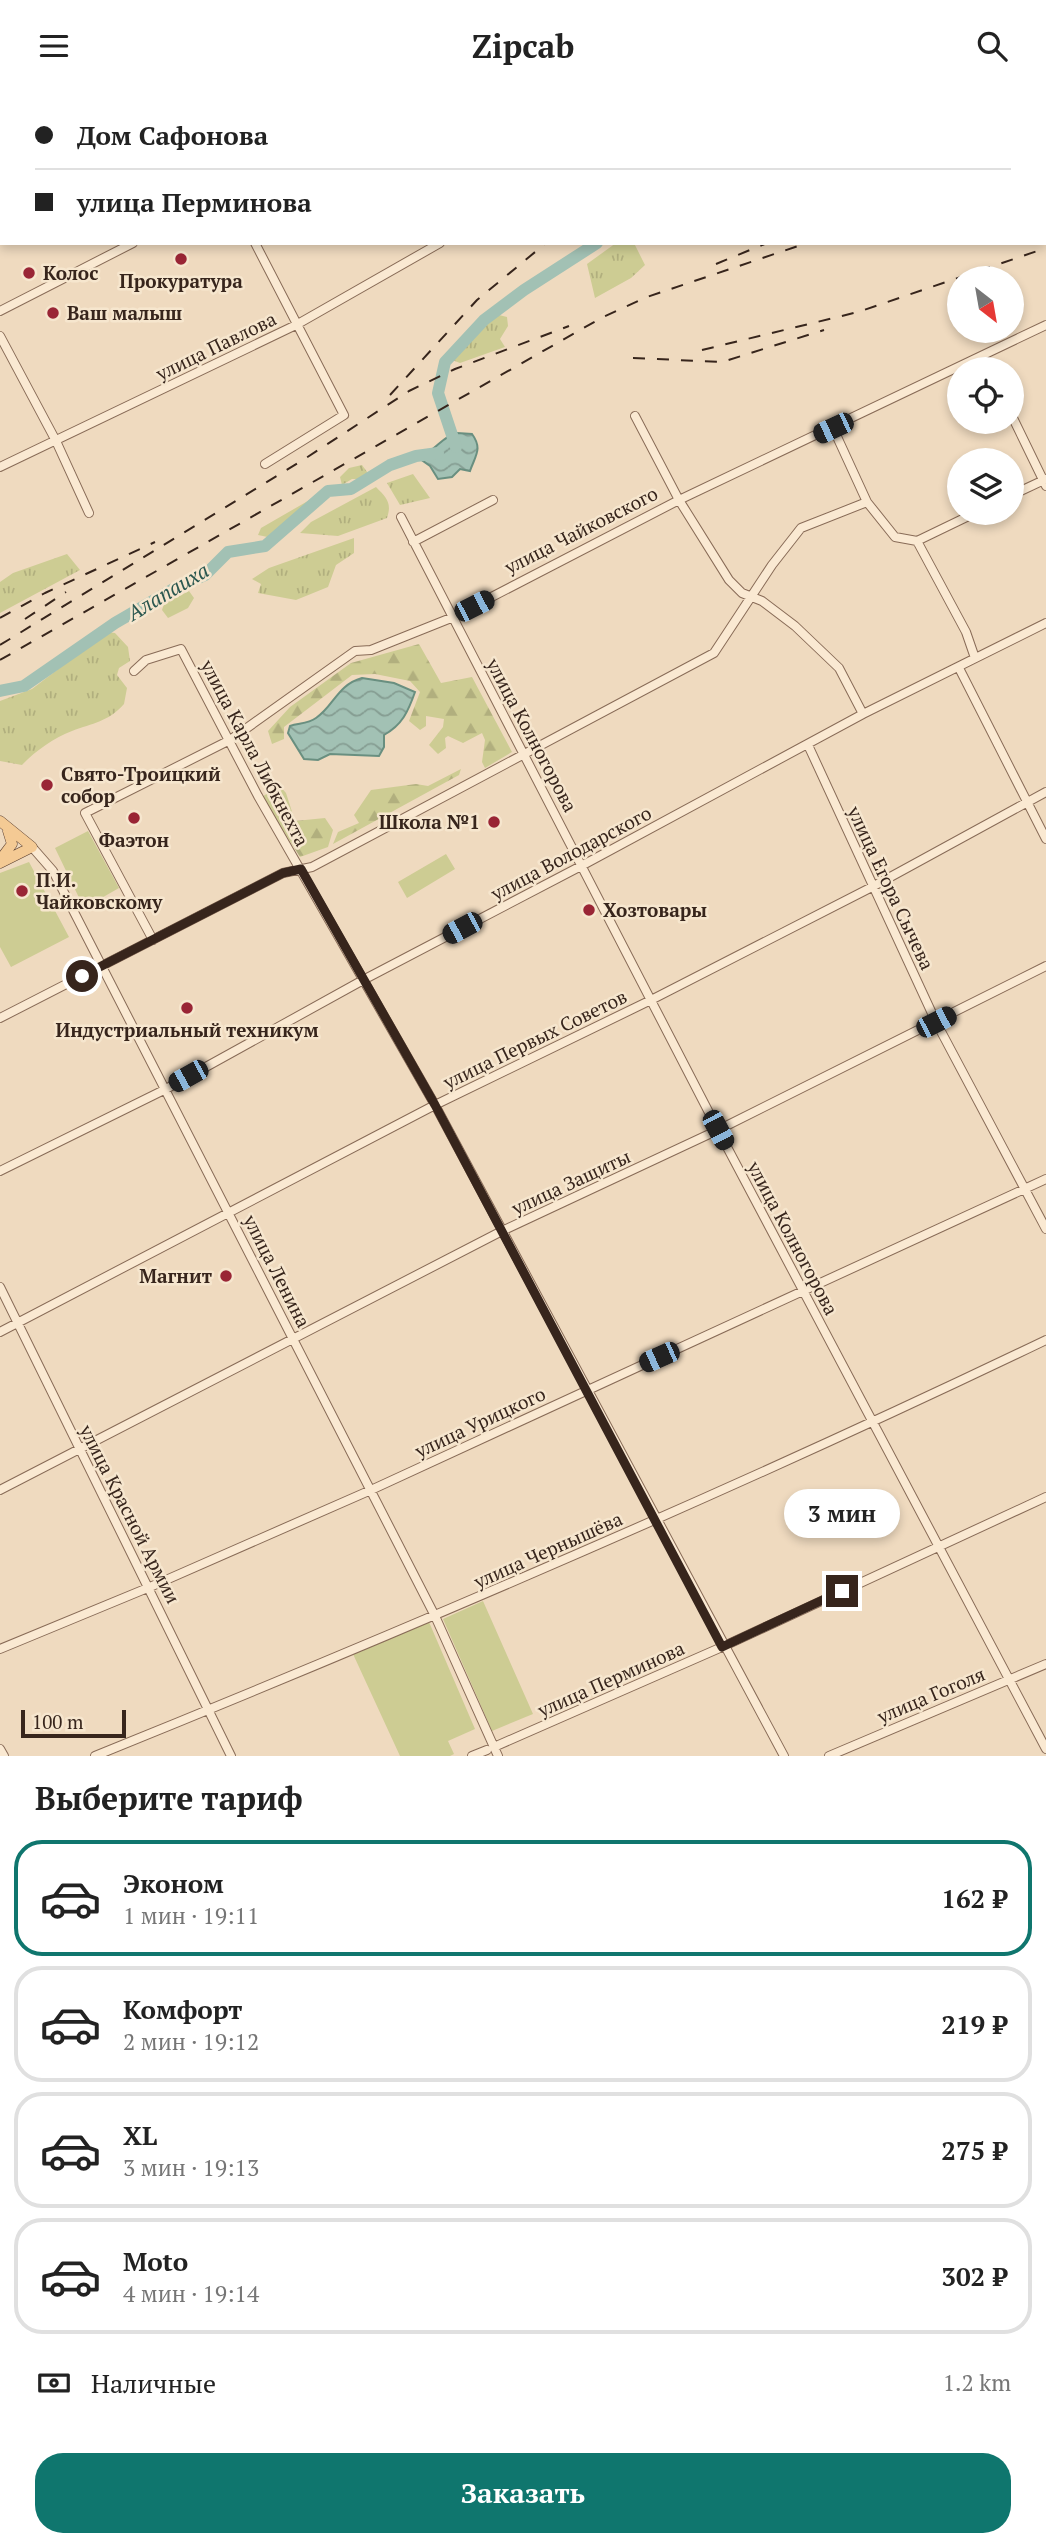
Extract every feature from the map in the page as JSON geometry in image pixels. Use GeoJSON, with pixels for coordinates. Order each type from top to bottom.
{"type":"FeatureCollection","features":[{"type":"Feature","properties":{"kind":"main road","name":"улица Ленина"},"geometry":{"type":"LineString","coordinates":[[3,824],[32,847]]}},
{"type":"Feature","properties":{"kind":"main road"},"geometry":{"type":"LineString","coordinates":[[0,862],[12,844],[3,824]]}},
{"type":"Feature","properties":{"kind":"main road"},"geometry":{"type":"LineString","coordinates":[[0,862],[32,847]]}},
{"type":"Feature","properties":{"kind":"street"},"geometry":{"type":"LineString","coordinates":[[0,311],[129,245]]}},
{"type":"Feature","properties":{"kind":"street"},"geometry":{"type":"LineString","coordinates":[[256,245],[344,415],[265,464]]}},
{"type":"Feature","properties":{"kind":"street","name":"улица Павлова"},"geometry":{"type":"LineString","coordinates":[[0,467],[296,325],[436,245]]}},
{"type":"Feature","properties":{"kind":"street","name":"улица Чайковского"},"geometry":{"type":"LineString","coordinates":[[982,357],[1046,325]]}},
{"type":"Feature","properties":{"kind":"street"},"geometry":{"type":"LineString","coordinates":[[0,336],[56,441],[89,513]]}},
{"type":"Feature","properties":{"kind":"street","name":"улица Чайковского"},"geometry":{"type":"LineString","coordinates":[[153,940],[85,813],[230,740],[355,651],[371,650],[451,618],[679,499],[947,374]]}},
{"type":"Feature","properties":{"kind":"street"},"geometry":{"type":"LineString","coordinates":[[635,416],[679,499],[729,580],[750,598],[762,601],[795,626],[839,668],[863,714]]}},
{"type":"Feature","properties":{"kind":"street"},"geometry":{"type":"LineString","coordinates":[[833,428],[867,502],[891,534],[905,541],[917,541],[950,525]]}},
{"type":"Feature","properties":{"kind":"street"},"geometry":{"type":"LineString","coordinates":[[1021,434],[1045,482],[1024,490]]}},
{"type":"Feature","properties":{"kind":"street"},"geometry":{"type":"LineString","coordinates":[[413,542],[493,501]]}},
{"type":"Feature","properties":{"kind":"street"},"geometry":{"type":"LineString","coordinates":[[0,1018],[283,873],[312,867],[714,653],[750,598],[802,528],[867,502]]}},
{"type":"Feature","properties":{"kind":"street","name":"улица Колногорова"},"geometry":{"type":"LineString","coordinates":[[401,517],[718,1130],[1046,1749]]}},
{"type":"Feature","properties":{"kind":"street"},"geometry":{"type":"LineString","coordinates":[[917,541],[966,632],[975,659]]}},
{"type":"Feature","properties":{"kind":"street","name":"улица Володарского"},"geometry":{"type":"LineString","coordinates":[[0,1171],[166,1089],[365,979],[863,714],[1046,623]]}},
{"type":"Feature","properties":{"kind":"street","name":"улица Карла Либкнехта"},"geometry":{"type":"LineString","coordinates":[[134,671],[146,660],[181,649],[258,796],[435,1105],[722,1647],[783,1756]]}},
{"type":"Feature","properties":{"kind":"street"},"geometry":{"type":"LineString","coordinates":[[959,668],[1046,839]]}},
{"type":"Feature","properties":{"kind":"street","name":"улица Егора Сычева"},"geometry":{"type":"LineString","coordinates":[[808,745],[936,1022],[1046,1229]]}},
{"type":"Feature","properties":{"kind":"street","name":"улица Первых Советов"},"geometry":{"type":"LineString","coordinates":[[0,1332],[435,1105],[651,1000],[872,887],[1046,792]]}},
{"type":"Feature","properties":{"kind":"street","name":"улица Ленина"},"geometry":{"type":"LineString","coordinates":[[32,847],[53,871],[371,1490],[435,1616],[493,1751]]}},
{"type":"Feature","properties":{"kind":"street","name":"улица Защиты"},"geometry":{"type":"LineString","coordinates":[[0,1490],[502,1231],[718,1130],[1046,966]]}},
{"type":"Feature","properties":{"kind":"street","name":"улица Урицкого"},"geometry":{"type":"LineString","coordinates":[[0,1649],[150,1587],[371,1490],[1046,1179]]}},
{"type":"Feature","properties":{"kind":"street","name":"улица Красной Армии"},"geometry":{"type":"LineString","coordinates":[[0,1287],[231,1756]]}},
{"type":"Feature","properties":{"kind":"street","name":"улица Чернышёва"},"geometry":{"type":"LineString","coordinates":[[95,1756],[435,1616],[656,1520],[873,1423],[1046,1340]]}},
{"type":"Feature","properties":{"kind":"street","name":"улица Перминова"},"geometry":{"type":"LineString","coordinates":[[472,1756],[493,1751],[1046,1497]]}},
{"type":"Feature","properties":{"kind":"street","name":"улица Гоголя"},"geometry":{"type":"LineString","coordinates":[[829,1756],[1046,1664]]}},
{"type":"Feature","properties":{"kind":"street"},"geometry":{"type":"LineString","coordinates":[[0,1749],[4,1756]]}},
{"type":"Feature","properties":{"kind":"green space"},"geometry":{"type":"Polygon","coordinates":[[[613,245],[635,245],[645,265],[631,278],[595,298],[587,264],[613,245]]]}},
{"type":"Feature","properties":{"kind":"green space"},"geometry":{"type":"Polygon","coordinates":[[[499,315],[507,317],[508,326],[500,339],[505,347],[460,363],[452,360],[474,335],[499,315]]]}},
{"type":"Feature","properties":{"kind":"green space"},"geometry":{"type":"Polygon","coordinates":[[[362,465],[370,476],[368,479],[352,479],[342,485],[340,477],[349,468],[362,465]]]}},
{"type":"Feature","properties":{"kind":"green space"},"geometry":{"type":"Polygon","coordinates":[[[413,474],[430,498],[400,505],[387,483],[413,474]]]}},
{"type":"Feature","properties":{"kind":"green space"},"geometry":{"type":"Polygon","coordinates":[[[376,487],[388,501],[387,518],[338,536],[300,533],[311,522],[376,487]]]}},
{"type":"Feature","properties":{"kind":"green space"},"geometry":{"type":"Polygon","coordinates":[[[313,498],[317,507],[277,539],[258,535],[261,528],[313,498]]]}},
{"type":"Feature","properties":{"kind":"green space"},"geometry":{"type":"Polygon","coordinates":[[[354,538],[354,553],[336,565],[328,587],[296,600],[258,593],[261,584],[252,579],[269,568],[354,538]]]}},
{"type":"Feature","properties":{"kind":"green space"},"geometry":{"type":"Polygon","coordinates":[[[67,554],[80,570],[0,613],[0,582],[13,573],[67,554]]]}},
{"type":"Feature","properties":{"kind":"green space"},"geometry":{"type":"Polygon","coordinates":[[[189,591],[194,598],[188,608],[168,618],[162,610],[164,604],[189,591]]]}},
{"type":"Feature","properties":{"kind":"green space"},"geometry":{"type":"Polygon","coordinates":[[[107,632],[115,633],[128,647],[130,661],[119,668],[117,675],[127,688],[124,704],[106,718],[52,741],[22,765],[0,761],[0,701],[32,689],[107,632]]]}},
{"type":"Feature","properties":{"kind":"green space"},"geometry":{"type":"Polygon","coordinates":[[[419,644],[441,683],[472,677],[512,752],[485,768],[482,762],[485,740],[482,733],[463,743],[448,736],[445,738],[446,748],[438,754],[429,745],[443,727],[444,719],[426,716],[426,726],[420,730],[409,721],[420,692],[410,681],[375,674],[352,675],[284,727],[284,739],[272,744],[268,731],[290,707],[351,663],[419,644]]]}},
{"type":"Feature","properties":{"kind":"green space"},"geometry":{"type":"Polygon","coordinates":[[[461,769],[459,775],[333,844],[338,832],[359,823],[354,815],[371,790],[416,784],[428,786],[461,769]]]}},
{"type":"Feature","properties":{"kind":"green space"},"geometry":{"type":"Polygon","coordinates":[[[270,783],[278,784],[286,793],[295,821],[325,818],[333,830],[328,847],[300,857],[262,797],[271,791],[270,783]]]}},
{"type":"Feature","properties":{"kind":"green space"},"geometry":{"type":"Polygon","coordinates":[[[88,831],[119,888],[84,908],[55,848],[88,831]]]}},
{"type":"Feature","properties":{"kind":"green space"},"geometry":{"type":"Polygon","coordinates":[[[446,854],[455,869],[407,898],[398,882],[446,854]]]}},
{"type":"Feature","properties":{"kind":"green space"},"geometry":{"type":"Polygon","coordinates":[[[29,862],[69,937],[11,967],[0,947],[0,873],[29,862]]]}},
{"type":"Feature","properties":{"kind":"green space"},"geometry":{"type":"Polygon","coordinates":[[[483,1601],[533,1714],[492,1731],[443,1619],[483,1601]]]}},
{"type":"Feature","properties":{"kind":"green space"},"geometry":{"type":"Polygon","coordinates":[[[429,1622],[475,1729],[448,1741],[454,1754],[450,1756],[400,1756],[353,1654],[429,1622]]]}},
{"type":"Feature","properties":{"kind":"water"},"geometry":{"type":"Polygon","coordinates":[[[457,433],[472,434],[477,444],[477,453],[470,471],[460,469],[452,477],[438,479],[430,466],[416,456],[428,452],[457,433]]]}},
{"type":"Feature","properties":{"kind":"water"},"geometry":{"type":"Polygon","coordinates":[[[362,678],[394,683],[415,692],[404,717],[384,735],[384,747],[379,756],[330,754],[318,760],[304,759],[288,733],[290,726],[316,718],[341,691],[362,678]]]}},
{"type":"Feature","properties":{"kind":"waterway","name":"Алапаиха"},"geometry":{"type":"LineString","coordinates":[[456,447],[438,393],[445,362],[484,320],[524,290],[594,245]]}},
{"type":"Feature","properties":{"kind":"waterway","name":"Алапаиха"},"geometry":{"type":"LineString","coordinates":[[0,691],[24,686],[115,623],[177,587],[205,575],[228,552],[265,546],[328,491],[351,489],[390,465],[416,456],[438,453]]}},
{"type":"Feature","properties":{"kind":"railway"},"geometry":{"type":"LineString","coordinates":[[390,395],[477,300],[544,245]]}},
{"type":"Feature","properties":{"kind":"railway"},"geometry":{"type":"LineString","coordinates":[[716,264],[762,245]]}},
{"type":"Feature","properties":{"kind":"railway"},"geometry":{"type":"LineString","coordinates":[[0,660],[603,317],[647,297],[801,245]]}},
{"type":"Feature","properties":{"kind":"railway"},"geometry":{"type":"LineString","coordinates":[[702,350],[858,312],[1046,248]]}},
{"type":"Feature","properties":{"kind":"railway"},"geometry":{"type":"LineString","coordinates":[[0,645],[306,458],[409,391],[455,369],[569,326]]}},
{"type":"Feature","properties":{"kind":"railway"},"geometry":{"type":"LineString","coordinates":[[633,358],[722,362],[824,330]]}},
{"type":"Feature","properties":{"kind":"railway"},"geometry":{"type":"LineString","coordinates":[[0,618],[45,593],[155,542]]}},
{"type":"Feature","properties":{"kind":"railway"},"geometry":{"type":"LineString","coordinates":[[25,619],[66,592]]}},
{"type":"Feature","properties":{"kind":"place","name":"Прокуратура"},"geometry":{"type":"Point","coordinates":[181,259]}},
{"type":"Feature","properties":{"kind":"place","name":"Колос"},"geometry":{"type":"Point","coordinates":[29,273]}},
{"type":"Feature","properties":{"kind":"place","name":"Ваш малыш"},"geometry":{"type":"Point","coordinates":[53,313]}},
{"type":"Feature","properties":{"kind":"place","name":"Свято-Троицкий собор"},"geometry":{"type":"Point","coordinates":[47,785]}},
{"type":"Feature","properties":{"kind":"place","name":"Фаэтон"},"geometry":{"type":"Point","coordinates":[134,818]}},
{"type":"Feature","properties":{"kind":"place","name":"Школа №1"},"geometry":{"type":"Point","coordinates":[494,822]}},
{"type":"Feature","properties":{"kind":"place","name":"П.И. Чайковскому"},"geometry":{"type":"Point","coordinates":[22,891]}},
{"type":"Feature","properties":{"kind":"place","name":"Хозтовары"},"geometry":{"type":"Point","coordinates":[589,910]}},
{"type":"Feature","properties":{"kind":"place","name":"Индустриальный техникум"},"geometry":{"type":"Point","coordinates":[187,1008]}},
{"type":"Feature","properties":{"kind":"place","name":"Магнит"},"geometry":{"type":"Point","coordinates":[226,1276]}},
{"type":"Feature","properties":{"kind":"route"},"geometry":{"type":"LineString","coordinates":[[82,976],[283,873],[301,869],[435,1105],[722,1647],[842,1591]]}}]}
